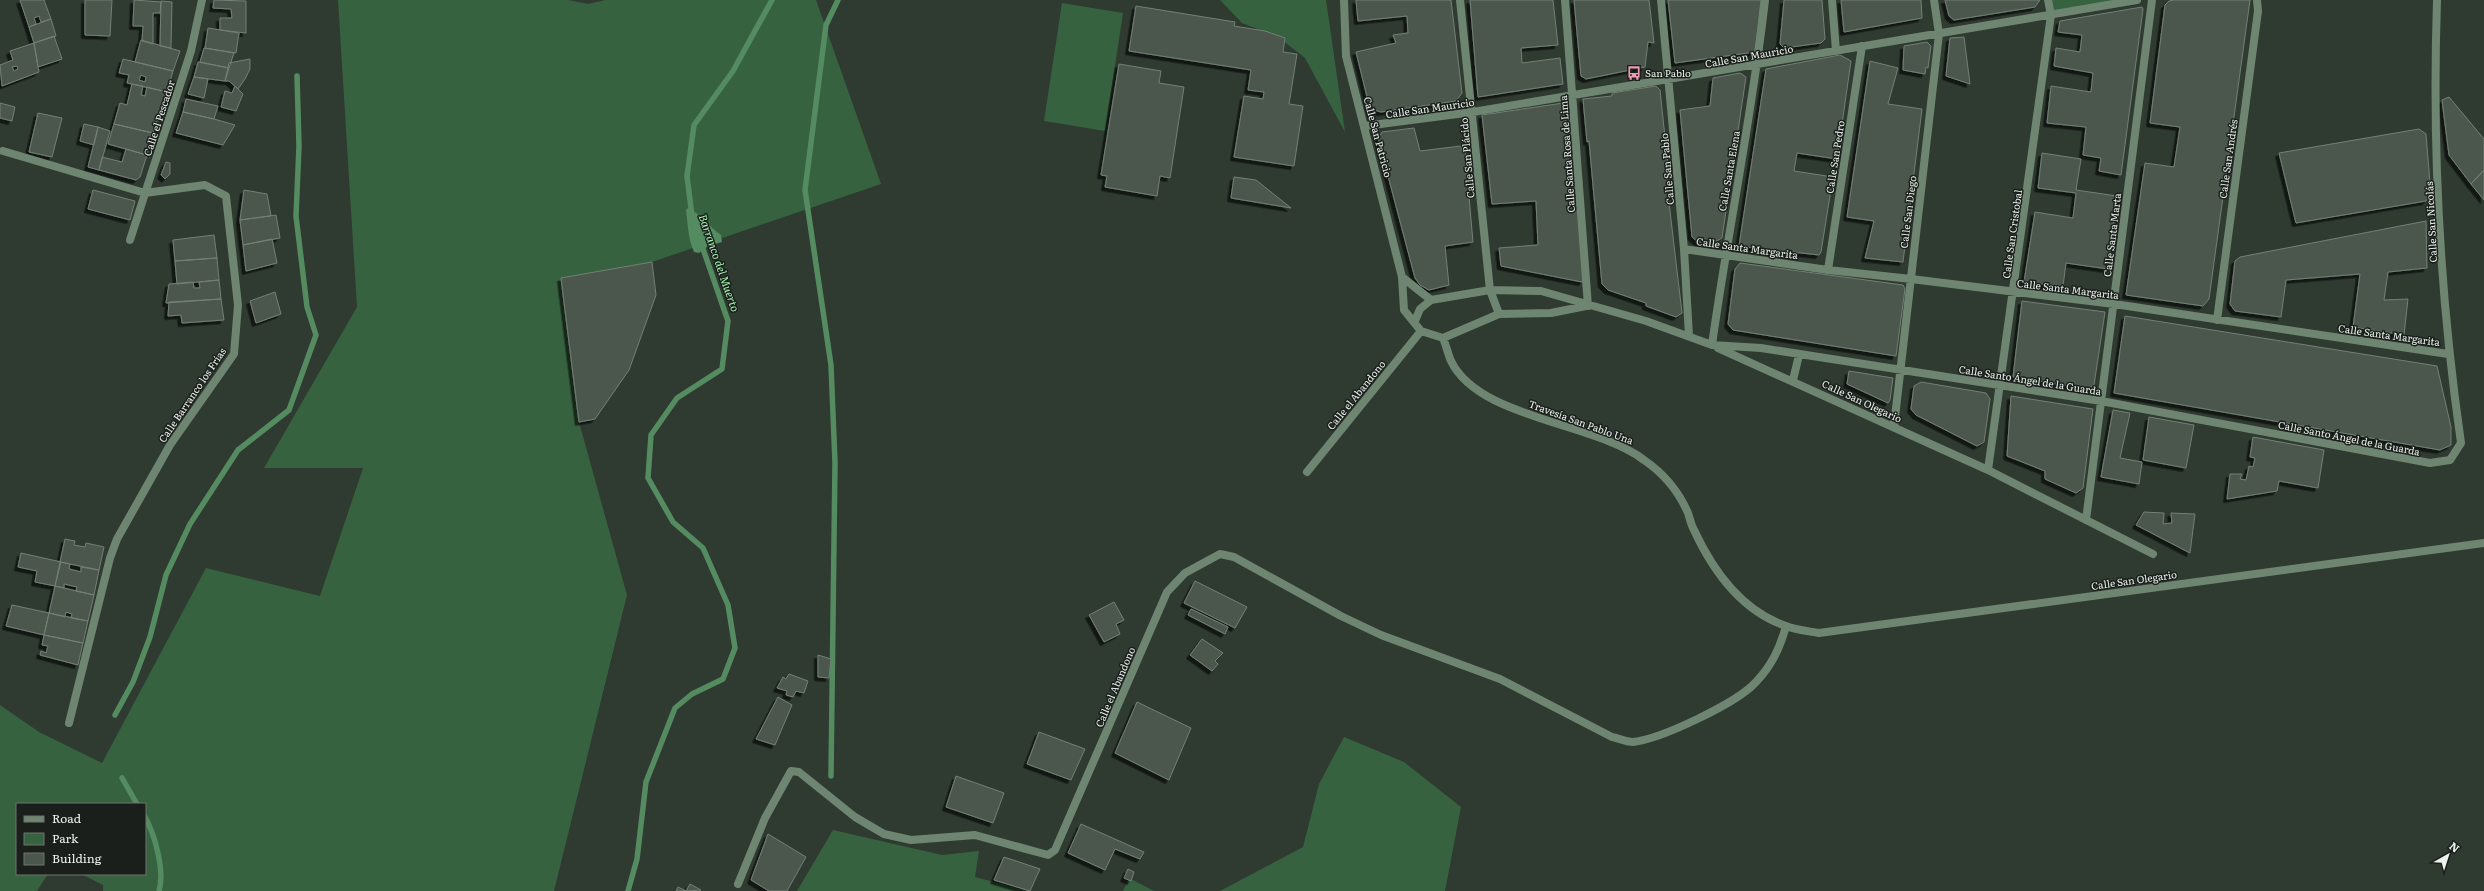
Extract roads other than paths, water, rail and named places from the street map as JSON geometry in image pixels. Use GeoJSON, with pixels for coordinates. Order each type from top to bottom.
{"type":"FeatureCollection","features":[{"type":"Feature","properties":{"kind":"street","name":"Calle el Pescador"},"geometry":{"type":"LineString","coordinates":[[130,240],[191,51],[202,0]]}},
{"type":"Feature","properties":{"kind":"street","name":"Calle San Patricio"},"geometry":{"type":"LineString","coordinates":[[1344,0],[1346,56],[1365,126],[1402,277]]}},
{"type":"Feature","properties":{"kind":"street","name":"Calle San Plácido"},"geometry":{"type":"LineString","coordinates":[[1460,0],[1473,112],[1490,290],[1499,314]]}},
{"type":"Feature","properties":{"kind":"street","name":"Calle Santa Rosa de Lima"},"geometry":{"type":"LineString","coordinates":[[1565,0],[1588,306]]}},
{"type":"Feature","properties":{"kind":"street","name":"Calle San Pablo"},"geometry":{"type":"LineString","coordinates":[[1661,0],[1684,249],[1689,336]]}},
{"type":"Feature","properties":{"kind":"street","name":"Calle Santa Elena"},"geometry":{"type":"LineString","coordinates":[[1712,345],[1724,254],[1758,64],[1765,0]]}},
{"type":"Feature","properties":{"kind":"street"},"geometry":{"type":"LineString","coordinates":[[1832,0],[1836,51]]}},
{"type":"Feature","properties":{"kind":"street","name":"Calle San Diego"},"geometry":{"type":"LineString","coordinates":[[1894,426],[1939,34],[1934,0]]}},
{"type":"Feature","properties":{"kind":"street","name":"Calle San Cristobal"},"geometry":{"type":"LineString","coordinates":[[1988,470],[1999,385],[2014,292],[2051,14],[2048,0]]}},
{"type":"Feature","properties":{"kind":"street","name":"Calle San Mauricio"},"geometry":{"type":"LineString","coordinates":[[1365,126],[1473,112],[1573,96],[2137,0]]}},
{"type":"Feature","properties":{"kind":"street","name":"Calle Santa Marta"},"geometry":{"type":"LineString","coordinates":[[2086,520],[2152,0]]}},
{"type":"Feature","properties":{"kind":"street","name":"Calle San Andrés"},"geometry":{"type":"LineString","coordinates":[[2217,320],[2258,11],[2257,0]]}},
{"type":"Feature","properties":{"kind":"street","name":"Calle San Nicolás"},"geometry":{"type":"LineString","coordinates":[[2438,0],[2434,94],[2448,354],[2461,443]]}},
{"type":"Feature","properties":{"kind":"street","name":"Calle San Pedro"},"geometry":{"type":"LineString","coordinates":[[1828,270],[1862,46]]}},
{"type":"Feature","properties":{"kind":"street","name":"Calle Barranco los Frías"},"geometry":{"type":"LineString","coordinates":[[4,151],[145,193],[205,185],[226,196],[238,304],[234,354],[170,445],[117,539],[110,558],[69,723]]}},
{"type":"Feature","properties":{"kind":"street","name":"Calle Santa Margarita"},"geometry":{"type":"LineString","coordinates":[[1684,249],[1828,270],[1911,278],[2114,304],[2448,354]]}},
{"type":"Feature","properties":{"kind":"street"},"geometry":{"type":"LineString","coordinates":[[1402,277],[1431,300],[1420,308],[1415,321]]}},
{"type":"Feature","properties":{"kind":"street"},"geometry":{"type":"LineString","coordinates":[[1402,277],[1404,310],[1415,321],[1421,331],[1443,338]]}},
{"type":"Feature","properties":{"kind":"street","name":"Calle Santo Ángel de la Guarda"},"geometry":{"type":"LineString","coordinates":[[1431,300],[1490,290],[1541,291],[1588,306],[1646,321],[1712,345],[1761,348],[2101,401],[2430,463],[2450,460],[2461,443]]}},
{"type":"Feature","properties":{"kind":"street","name":"Calle Santo Ángel de la Guarda"},"geometry":{"type":"LineString","coordinates":[[1443,338],[1499,314],[1551,313],[1588,306]]}},
{"type":"Feature","properties":{"kind":"street","name":"Calle el Abandono"},"geometry":{"type":"LineString","coordinates":[[1307,472],[1421,331]]}},
{"type":"Feature","properties":{"kind":"street","name":"Travesía San Pablo Una"},"geometry":{"type":"LineString","coordinates":[[1443,338],[1451,362],[1468,381],[1486,396],[1514,409],[1630,448],[1656,468],[1682,501],[1710,562],[1734,593],[1763,615],[1786,626]]}},
{"type":"Feature","properties":{"kind":"street","name":"Calle San Olegario"},"geometry":{"type":"LineString","coordinates":[[1712,345],[1793,380],[1988,470],[2153,554]]}},
{"type":"Feature","properties":{"kind":"street"},"geometry":{"type":"LineString","coordinates":[[1793,380],[1799,355]]}},
{"type":"Feature","properties":{"kind":"street","name":"Calle San Olegario"},"geometry":{"type":"LineString","coordinates":[[1786,626],[1819,633],[2484,543]]}},
{"type":"Feature","properties":{"kind":"street","name":"Calle el Abandono"},"geometry":{"type":"LineString","coordinates":[[738,884],[765,818],[791,771],[799,772],[855,817],[884,834],[911,840],[975,836],[1048,855],[1055,850],[1167,592],[1185,573],[1220,554],[1234,557],[1341,616],[1381,635],[1500,679],[1612,737],[1632,742],[1669,731],[1734,700],[1755,684],[1768,668],[1780,648],[1786,626]]}},
{"type":"Feature","properties":{"kind":"waterway","name":"Barranco del Muerto"},"geometry":{"type":"LineString","coordinates":[[692,216],[687,176],[694,125],[733,71],[772,0]]}},
{"type":"Feature","properties":{"kind":"waterway"},"geometry":{"type":"LineString","coordinates":[[831,776],[835,463],[831,365],[805,190],[826,25],[838,0]]}},
{"type":"Feature","properties":{"kind":"waterway"},"geometry":{"type":"LineString","coordinates":[[115,715],[133,682],[150,637],[166,575],[190,524],[238,450],[289,410],[316,335],[307,307],[296,216],[299,146],[297,76]]}},
{"type":"Feature","properties":{"kind":"waterway","name":"Barranco del Muerto"},"geometry":{"type":"LineString","coordinates":[[628,891],[637,859],[646,782],[675,708],[692,694],[723,679],[735,648],[728,605],[703,548],[673,522],[648,478],[651,435],[677,398],[722,369],[728,321],[701,243]]}},
{"type":"Feature","properties":{"kind":"waterway"},"geometry":{"type":"LineString","coordinates":[[122,778],[136,803]]}},
{"type":"Feature","properties":{"kind":"waterway"},"geometry":{"type":"LineString","coordinates":[[146,819],[152,833],[160,864],[161,883],[159,891]]}},
{"type":"Feature","properties":{"kind":"place","name":"San Pablo"},"geometry":{"type":"Point","coordinates":[1634,73]}}]}
